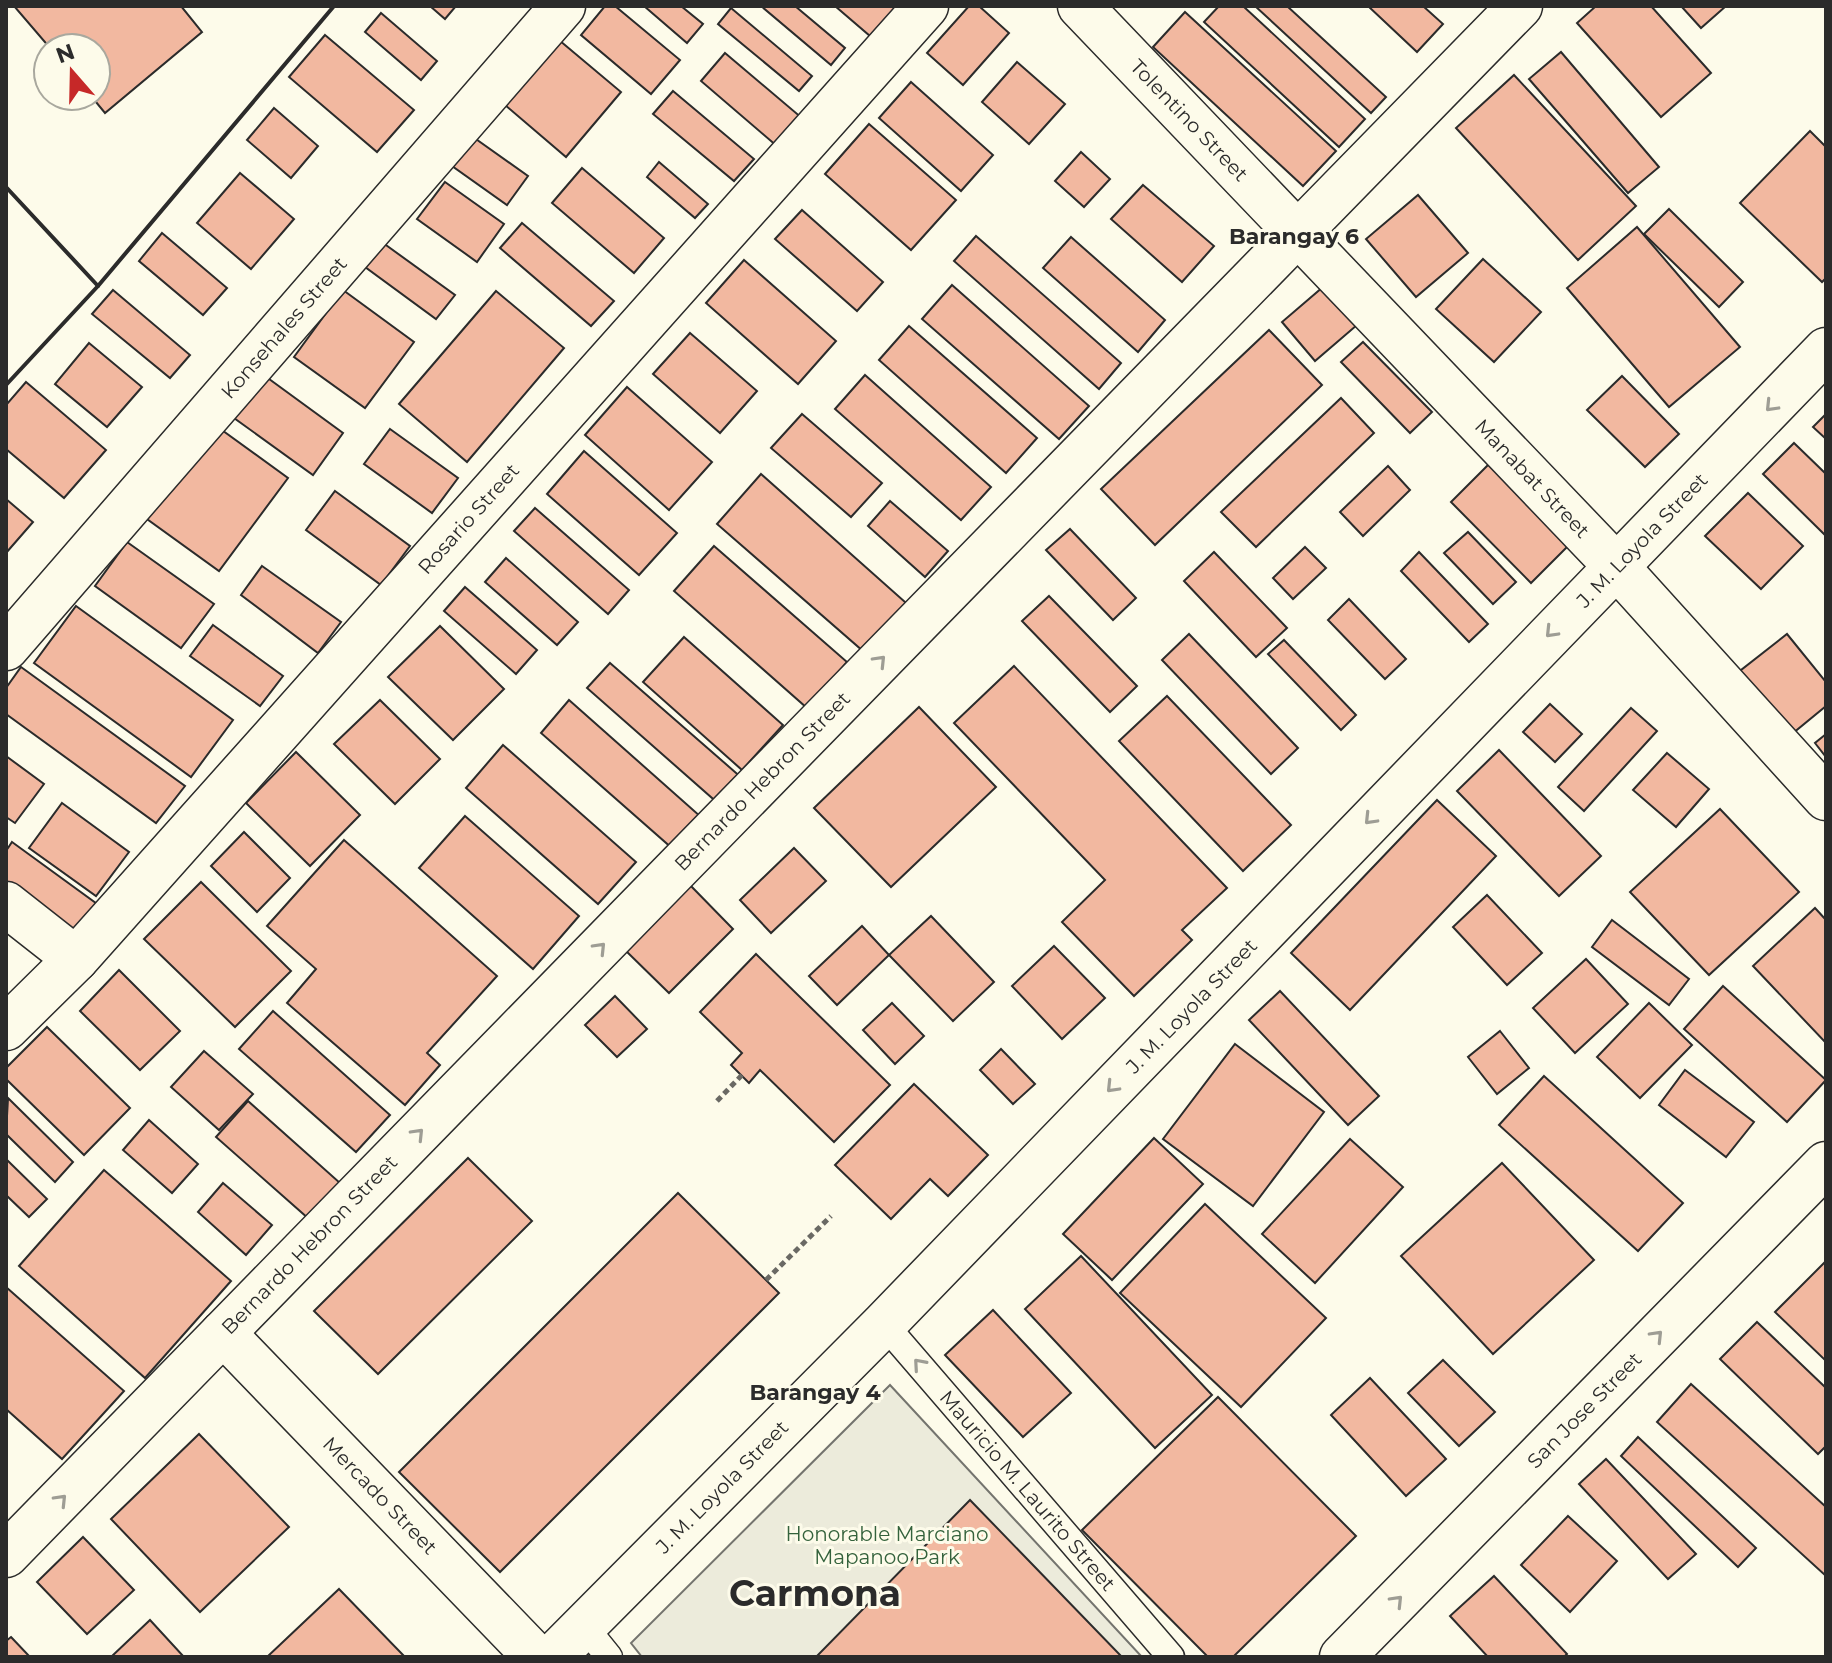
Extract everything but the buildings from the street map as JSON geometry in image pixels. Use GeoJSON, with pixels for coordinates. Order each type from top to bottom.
{"type":"FeatureCollection","features":[{"type":"Feature","properties":{"kind":"street","name":"Konsehales Street"},"geometry":{"type":"LineString","coordinates":[[6,648],[563,6]]}},
{"type":"Feature","properties":{"kind":"street","name":"Rosario Street"},"geometry":{"type":"LineString","coordinates":[[6,1028],[76,959],[926,6]]}},
{"type":"Feature","properties":{"kind":"street","name":"Tolentino Street"},"geometry":{"type":"LineString","coordinates":[[1080,6],[1297,234]]}},
{"type":"Feature","properties":{"kind":"street","name":"Bernardo Hebron Street"},"geometry":{"type":"LineString","coordinates":[[6,1555],[1520,6]]}},
{"type":"Feature","properties":{"kind":"street","name":"Manabat Street"},"geometry":{"type":"LineString","coordinates":[[1297,234],[1615,565],[1826,798]]}},
{"type":"Feature","properties":{"kind":"street","name":"J. M. Loyola Street"},"geometry":{"type":"LineString","coordinates":[[553,1657],[596,1642],[884,1324],[1826,350]]}},
{"type":"Feature","properties":{"kind":"street"},"geometry":{"type":"LineString","coordinates":[[6,904],[76,959]]}},
{"type":"Feature","properties":{"kind":"street","name":"San Jose Street"},"geometry":{"type":"LineString","coordinates":[[1342,1657],[1826,1164]]}},
{"type":"Feature","properties":{"kind":"street","name":"Mercado Street"},"geometry":{"type":"LineString","coordinates":[[223,1333],[536,1657]]}},
{"type":"Feature","properties":{"kind":"lane","name":"Mauricio M. Laurito Street"},"geometry":{"type":"LineString","coordinates":[[884,1324],[1171,1657]]}},
{"type":"Feature","properties":{"kind":"path"},"geometry":{"type":"LineString","coordinates":[[717,1101],[742,1075]]}},
{"type":"Feature","properties":{"kind":"path"},"geometry":{"type":"LineString","coordinates":[[766,1280],[831,1216]]}},
{"type":"Feature","properties":{"kind":"green space","name":"Honorable Marciano Mapanoo Park"},"geometry":{"type":"Polygon","coordinates":[[[890,1385],[1142,1657],[642,1657],[631,1643],[890,1385]]]}},
{"type":"Feature","properties":{"kind":"wall"},"geometry":{"type":"LineString","coordinates":[[6,385],[98,286],[334,6]]}},
{"type":"Feature","properties":{"kind":"wall"},"geometry":{"type":"LineString","coordinates":[[6,187],[98,286]]}},
{"type":"Feature","properties":{"kind":"district","name":"Barangay 6"},"geometry":{"type":"Point","coordinates":[1294,236]}},
{"type":"Feature","properties":{"kind":"district","name":"Barangay 4"},"geometry":{"type":"Point","coordinates":[815,1392]}},
{"type":"Feature","properties":{"kind":"district","name":"Carmona"},"geometry":{"type":"Point","coordinates":[815,1593]}}]}
